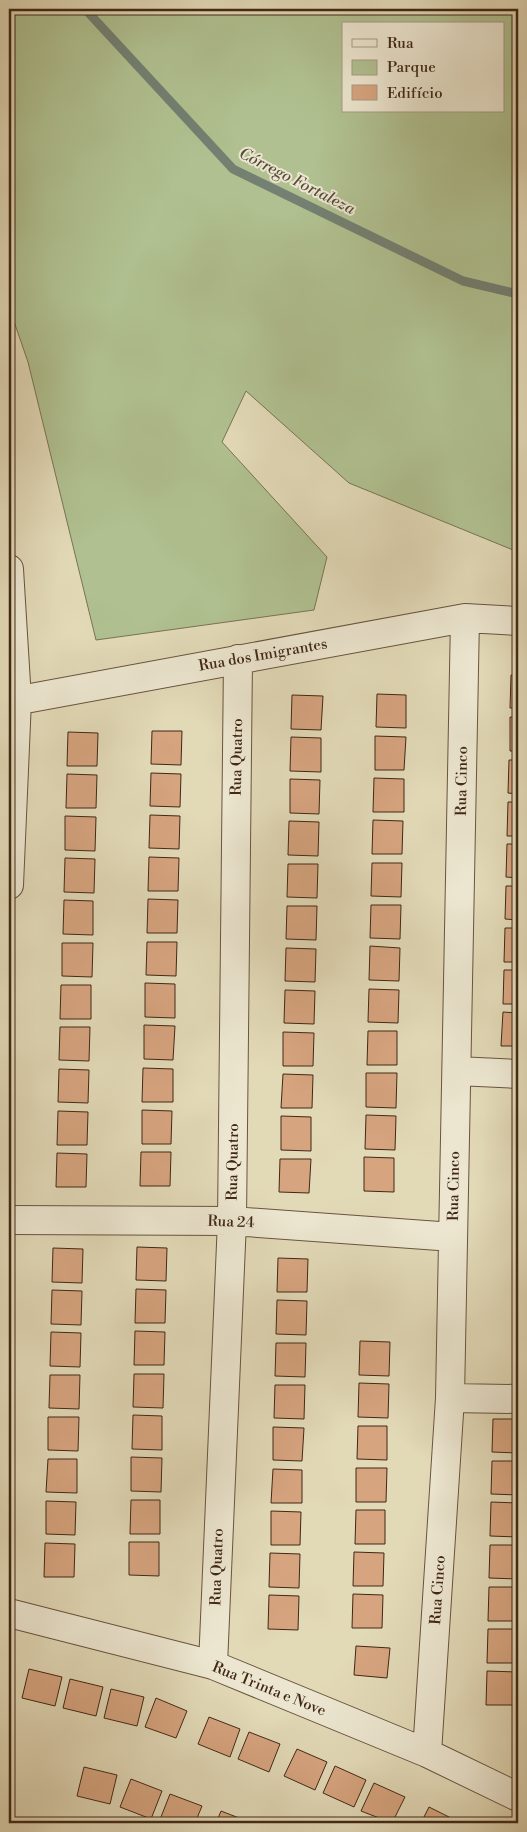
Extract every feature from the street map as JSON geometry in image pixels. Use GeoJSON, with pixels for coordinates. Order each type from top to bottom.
{"type":"FeatureCollection","features":[{"type":"Feature","properties":{"kind":"street"},"geometry":{"type":"LineString","coordinates":[[9,569],[13,701],[9,884]]}},
{"type":"Feature","properties":{"kind":"street","name":"Rua dos Imigrantes"},"geometry":{"type":"LineString","coordinates":[[13,701],[465,618],[518,621]]}},
{"type":"Feature","properties":{"kind":"street","name":"Rua Cinco"},"geometry":{"type":"LineString","coordinates":[[427,1753],[450,1398],[465,618]]}},
{"type":"Feature","properties":{"kind":"street","name":"Rua Quatro"},"geometry":{"type":"LineString","coordinates":[[213,1665],[232,1221],[238,659]]}},
{"type":"Feature","properties":{"kind":"street"},"geometry":{"type":"LineString","coordinates":[[457,1071],[518,1074]]}},
{"type":"Feature","properties":{"kind":"street","name":"Rua 24"},"geometry":{"type":"LineString","coordinates":[[9,1220],[232,1221],[453,1237]]}},
{"type":"Feature","properties":{"kind":"street"},"geometry":{"type":"LineString","coordinates":[[450,1398],[518,1399]]}},
{"type":"Feature","properties":{"kind":"street","name":"Rua Trinta e Nove"},"geometry":{"type":"LineString","coordinates":[[9,1613],[213,1665],[427,1753],[518,1797]]}},
{"type":"Feature","properties":{"kind":"green space"},"geometry":{"type":"Polygon","coordinates":[[[9,9],[518,9],[518,552],[349,483],[246,391],[222,442],[327,557],[314,610],[96,640],[28,362],[9,307],[9,9]]]}},
{"type":"Feature","properties":{"kind":"building"},"geometry":{"type":"Polygon","coordinates":[[[511,675],[518,675],[518,708],[510,708],[511,675]]]}},
{"type":"Feature","properties":{"kind":"building"},"geometry":{"type":"Polygon","coordinates":[[[377,694],[406,695],[406,728],[376,727],[377,694]]]}},
{"type":"Feature","properties":{"kind":"building"},"geometry":{"type":"Polygon","coordinates":[[[292,695],[323,696],[321,730],[291,729],[292,695]]]}},
{"type":"Feature","properties":{"kind":"building"},"geometry":{"type":"Polygon","coordinates":[[[510,717],[518,718],[518,751],[510,751],[510,717]]]}},
{"type":"Feature","properties":{"kind":"building"},"geometry":{"type":"Polygon","coordinates":[[[152,731],[182,731],[181,765],[151,764],[152,731]]]}},
{"type":"Feature","properties":{"kind":"building"},"geometry":{"type":"Polygon","coordinates":[[[68,732],[98,733],[97,766],[67,766],[68,732]]]}},
{"type":"Feature","properties":{"kind":"building"},"geometry":{"type":"Polygon","coordinates":[[[375,736],[406,737],[404,770],[375,770],[375,736]]]}},
{"type":"Feature","properties":{"kind":"building"},"geometry":{"type":"Polygon","coordinates":[[[291,737],[321,738],[321,772],[290,771],[291,737]]]}},
{"type":"Feature","properties":{"kind":"building"},"geometry":{"type":"Polygon","coordinates":[[[509,760],[518,760],[518,794],[508,793],[509,760]]]}},
{"type":"Feature","properties":{"kind":"building"},"geometry":{"type":"Polygon","coordinates":[[[151,773],[181,774],[180,807],[150,806],[151,773]]]}},
{"type":"Feature","properties":{"kind":"building"},"geometry":{"type":"Polygon","coordinates":[[[67,774],[97,775],[96,808],[66,808],[67,774]]]}},
{"type":"Feature","properties":{"kind":"building"},"geometry":{"type":"Polygon","coordinates":[[[374,778],[404,779],[404,812],[373,812],[374,778]]]}},
{"type":"Feature","properties":{"kind":"building"},"geometry":{"type":"Polygon","coordinates":[[[290,779],[320,780],[319,814],[290,813],[290,779]]]}},
{"type":"Feature","properties":{"kind":"building"},"geometry":{"type":"Polygon","coordinates":[[[508,802],[518,802],[518,836],[507,836],[508,802]]]}},
{"type":"Feature","properties":{"kind":"building"},"geometry":{"type":"Polygon","coordinates":[[[150,815],[180,816],[179,849],[149,848],[150,815]]]}},
{"type":"Feature","properties":{"kind":"building"},"geometry":{"type":"Polygon","coordinates":[[[65,816],[96,817],[95,851],[65,850],[65,816]]]}},
{"type":"Feature","properties":{"kind":"building"},"geometry":{"type":"Polygon","coordinates":[[[373,820],[403,821],[402,854],[372,854],[373,820]]]}},
{"type":"Feature","properties":{"kind":"building"},"geometry":{"type":"Polygon","coordinates":[[[289,821],[319,822],[318,856],[288,855],[289,821]]]}},
{"type":"Feature","properties":{"kind":"building"},"geometry":{"type":"Polygon","coordinates":[[[507,844],[518,844],[518,878],[506,877],[507,844]]]}},
{"type":"Feature","properties":{"kind":"building"},"geometry":{"type":"Polygon","coordinates":[[[149,857],[179,858],[178,891],[148,891],[149,857]]]}},
{"type":"Feature","properties":{"kind":"building"},"geometry":{"type":"Polygon","coordinates":[[[65,858],[95,859],[94,893],[64,892],[65,858]]]}},
{"type":"Feature","properties":{"kind":"building"},"geometry":{"type":"Polygon","coordinates":[[[372,863],[402,863],[401,897],[371,896],[372,863]]]}},
{"type":"Feature","properties":{"kind":"building"},"geometry":{"type":"Polygon","coordinates":[[[288,864],[318,864],[317,898],[287,897],[288,864]]]}},
{"type":"Feature","properties":{"kind":"building"},"geometry":{"type":"Polygon","coordinates":[[[506,886],[518,886],[518,920],[505,919],[506,886]]]}},
{"type":"Feature","properties":{"kind":"building"},"geometry":{"type":"Polygon","coordinates":[[[148,899],[178,900],[177,933],[147,933],[148,899]]]}},
{"type":"Feature","properties":{"kind":"building"},"geometry":{"type":"Polygon","coordinates":[[[64,900],[93,901],[93,935],[63,934],[64,900]]]}},
{"type":"Feature","properties":{"kind":"building"},"geometry":{"type":"Polygon","coordinates":[[[371,905],[401,905],[400,939],[370,938],[371,905]]]}},
{"type":"Feature","properties":{"kind":"building"},"geometry":{"type":"Polygon","coordinates":[[[287,906],[317,906],[316,940],[286,939],[287,906]]]}},
{"type":"Feature","properties":{"kind":"building"},"geometry":{"type":"Polygon","coordinates":[[[505,928],[518,928],[518,962],[504,962],[505,928]]]}},
{"type":"Feature","properties":{"kind":"building"},"geometry":{"type":"Polygon","coordinates":[[[147,942],[177,942],[176,976],[146,975],[147,942]]]}},
{"type":"Feature","properties":{"kind":"building"},"geometry":{"type":"Polygon","coordinates":[[[62,943],[93,943],[92,977],[62,976],[62,943]]]}},
{"type":"Feature","properties":{"kind":"building"},"geometry":{"type":"Polygon","coordinates":[[[370,946],[400,948],[399,981],[369,980],[370,946]]]}},
{"type":"Feature","properties":{"kind":"building"},"geometry":{"type":"Polygon","coordinates":[[[286,948],[316,949],[315,982],[285,981],[286,948]]]}},
{"type":"Feature","properties":{"kind":"building"},"geometry":{"type":"Polygon","coordinates":[[[504,970],[518,970],[518,1004],[503,1004],[504,970]]]}},
{"type":"Feature","properties":{"kind":"building"},"geometry":{"type":"Polygon","coordinates":[[[145,983],[175,984],[175,1018],[145,1017],[145,983]]]}},
{"type":"Feature","properties":{"kind":"building"},"geometry":{"type":"Polygon","coordinates":[[[61,985],[91,985],[91,1019],[60,1019],[61,985]]]}},
{"type":"Feature","properties":{"kind":"building"},"geometry":{"type":"Polygon","coordinates":[[[369,989],[399,990],[398,1023],[368,1022],[369,989]]]}},
{"type":"Feature","properties":{"kind":"building"},"geometry":{"type":"Polygon","coordinates":[[[285,990],[315,991],[314,1024],[284,1023],[285,990]]]}},
{"type":"Feature","properties":{"kind":"building"},"geometry":{"type":"Polygon","coordinates":[[[503,1012],[518,1013],[518,1046],[501,1046],[503,1012]]]}},
{"type":"Feature","properties":{"kind":"building"},"geometry":{"type":"Polygon","coordinates":[[[144,1025],[175,1026],[173,1060],[144,1059],[144,1025]]]}},
{"type":"Feature","properties":{"kind":"building"},"geometry":{"type":"Polygon","coordinates":[[[60,1027],[90,1027],[89,1061],[59,1060],[60,1027]]]}},
{"type":"Feature","properties":{"kind":"building"},"geometry":{"type":"Polygon","coordinates":[[[368,1031],[397,1031],[397,1065],[367,1065],[368,1031]]]}},
{"type":"Feature","properties":{"kind":"building"},"geometry":{"type":"Polygon","coordinates":[[[283,1032],[314,1033],[313,1066],[283,1066],[283,1032]]]}},
{"type":"Feature","properties":{"kind":"building"},"geometry":{"type":"Polygon","coordinates":[[[143,1068],[173,1069],[173,1102],[142,1102],[143,1068]]]}},
{"type":"Feature","properties":{"kind":"building"},"geometry":{"type":"Polygon","coordinates":[[[59,1069],[89,1070],[88,1103],[58,1102],[59,1069]]]}},
{"type":"Feature","properties":{"kind":"building"},"geometry":{"type":"Polygon","coordinates":[[[366,1073],[397,1073],[396,1108],[366,1107],[366,1073]]]}},
{"type":"Feature","properties":{"kind":"building"},"geometry":{"type":"Polygon","coordinates":[[[283,1074],[313,1075],[312,1108],[281,1108],[283,1074]]]}},
{"type":"Feature","properties":{"kind":"building"},"geometry":{"type":"Polygon","coordinates":[[[142,1110],[172,1111],[171,1144],[142,1144],[142,1110]]]}},
{"type":"Feature","properties":{"kind":"building"},"geometry":{"type":"Polygon","coordinates":[[[58,1111],[88,1112],[87,1145],[57,1145],[58,1111]]]}},
{"type":"Feature","properties":{"kind":"building"},"geometry":{"type":"Polygon","coordinates":[[[366,1115],[396,1116],[395,1150],[365,1149],[366,1115]]]}},
{"type":"Feature","properties":{"kind":"building"},"geometry":{"type":"Polygon","coordinates":[[[281,1116],[311,1117],[311,1151],[281,1150],[281,1116]]]}},
{"type":"Feature","properties":{"kind":"building"},"geometry":{"type":"Polygon","coordinates":[[[141,1152],[171,1152],[170,1186],[140,1186],[141,1152]]]}},
{"type":"Feature","properties":{"kind":"building"},"geometry":{"type":"Polygon","coordinates":[[[57,1153],[87,1154],[86,1187],[56,1187],[57,1153]]]}},
{"type":"Feature","properties":{"kind":"building"},"geometry":{"type":"Polygon","coordinates":[[[364,1157],[394,1158],[394,1192],[364,1191],[364,1157]]]}},
{"type":"Feature","properties":{"kind":"building"},"geometry":{"type":"Polygon","coordinates":[[[280,1159],[311,1159],[309,1193],[279,1192],[280,1159]]]}},
{"type":"Feature","properties":{"kind":"building"},"geometry":{"type":"Polygon","coordinates":[[[137,1247],[167,1248],[166,1281],[136,1280],[137,1247]]]}},
{"type":"Feature","properties":{"kind":"building"},"geometry":{"type":"Polygon","coordinates":[[[53,1248],[83,1249],[82,1283],[52,1282],[53,1248]]]}},
{"type":"Feature","properties":{"kind":"building"},"geometry":{"type":"Polygon","coordinates":[[[278,1258],[308,1259],[307,1292],[277,1292],[278,1258]]]}},
{"type":"Feature","properties":{"kind":"building"},"geometry":{"type":"Polygon","coordinates":[[[136,1289],[166,1290],[165,1323],[135,1323],[136,1289]]]}},
{"type":"Feature","properties":{"kind":"building"},"geometry":{"type":"Polygon","coordinates":[[[52,1290],[82,1291],[81,1325],[51,1324],[52,1290]]]}},
{"type":"Feature","properties":{"kind":"building"},"geometry":{"type":"Polygon","coordinates":[[[277,1300],[307,1301],[306,1335],[276,1334],[277,1300]]]}},
{"type":"Feature","properties":{"kind":"building"},"geometry":{"type":"Polygon","coordinates":[[[135,1331],[165,1332],[164,1365],[134,1365],[135,1331]]]}},
{"type":"Feature","properties":{"kind":"building"},"geometry":{"type":"Polygon","coordinates":[[[51,1332],[81,1333],[80,1367],[50,1366],[51,1332]]]}},
{"type":"Feature","properties":{"kind":"building"},"geometry":{"type":"Polygon","coordinates":[[[360,1341],[390,1342],[389,1376],[359,1375],[360,1341]]]}},
{"type":"Feature","properties":{"kind":"building"},"geometry":{"type":"Polygon","coordinates":[[[276,1343],[306,1343],[305,1377],[275,1376],[276,1343]]]}},
{"type":"Feature","properties":{"kind":"building"},"geometry":{"type":"Polygon","coordinates":[[[134,1374],[164,1374],[163,1408],[133,1407],[134,1374]]]}},
{"type":"Feature","properties":{"kind":"building"},"geometry":{"type":"Polygon","coordinates":[[[50,1375],[80,1375],[79,1409],[49,1408],[50,1375]]]}},
{"type":"Feature","properties":{"kind":"building"},"geometry":{"type":"Polygon","coordinates":[[[359,1383],[389,1384],[388,1418],[358,1417],[359,1383]]]}},
{"type":"Feature","properties":{"kind":"building"},"geometry":{"type":"Polygon","coordinates":[[[275,1385],[305,1385],[304,1419],[274,1418],[275,1385]]]}},
{"type":"Feature","properties":{"kind":"building"},"geometry":{"type":"Polygon","coordinates":[[[133,1415],[162,1416],[162,1450],[132,1449],[133,1415]]]}},
{"type":"Feature","properties":{"kind":"building"},"geometry":{"type":"Polygon","coordinates":[[[48,1417],[79,1417],[78,1451],[48,1450],[48,1417]]]}},
{"type":"Feature","properties":{"kind":"building"},"geometry":{"type":"Polygon","coordinates":[[[493,1419],[518,1419],[518,1453],[492,1452],[493,1419]]]}},
{"type":"Feature","properties":{"kind":"building"},"geometry":{"type":"Polygon","coordinates":[[[358,1426],[387,1426],[387,1460],[357,1459],[358,1426]]]}},
{"type":"Feature","properties":{"kind":"building"},"geometry":{"type":"Polygon","coordinates":[[[273,1427],[304,1428],[302,1461],[273,1460],[273,1427]]]}},
{"type":"Feature","properties":{"kind":"building"},"geometry":{"type":"Polygon","coordinates":[[[131,1457],[162,1458],[161,1492],[131,1491],[131,1457]]]}},
{"type":"Feature","properties":{"kind":"building"},"geometry":{"type":"Polygon","coordinates":[[[48,1459],[77,1459],[77,1493],[46,1492],[48,1459]]]}},
{"type":"Feature","properties":{"kind":"building"},"geometry":{"type":"Polygon","coordinates":[[[492,1461],[518,1461],[518,1495],[491,1494],[492,1461]]]}},
{"type":"Feature","properties":{"kind":"building"},"geometry":{"type":"Polygon","coordinates":[[[356,1468],[387,1468],[386,1502],[356,1502],[356,1468]]]}},
{"type":"Feature","properties":{"kind":"building"},"geometry":{"type":"Polygon","coordinates":[[[273,1469],[302,1470],[302,1503],[271,1503],[273,1469]]]}},
{"type":"Feature","properties":{"kind":"building"},"geometry":{"type":"Polygon","coordinates":[[[131,1500],[160,1500],[160,1534],[130,1534],[131,1500]]]}},
{"type":"Feature","properties":{"kind":"building"},"geometry":{"type":"Polygon","coordinates":[[[46,1501],[76,1502],[75,1535],[46,1534],[46,1501]]]}},
{"type":"Feature","properties":{"kind":"building"},"geometry":{"type":"Polygon","coordinates":[[[491,1502],[518,1503],[518,1537],[490,1536],[491,1502]]]}},
{"type":"Feature","properties":{"kind":"building"},"geometry":{"type":"Polygon","coordinates":[[[356,1510],[385,1510],[385,1544],[355,1544],[356,1510]]]}},
{"type":"Feature","properties":{"kind":"building"},"geometry":{"type":"Polygon","coordinates":[[[271,1511],[301,1512],[300,1545],[271,1545],[271,1511]]]}},
{"type":"Feature","properties":{"kind":"building"},"geometry":{"type":"Polygon","coordinates":[[[129,1542],[159,1542],[159,1576],[129,1575],[129,1542]]]}},
{"type":"Feature","properties":{"kind":"building"},"geometry":{"type":"Polygon","coordinates":[[[45,1543],[75,1544],[74,1577],[44,1577],[45,1543]]]}},
{"type":"Feature","properties":{"kind":"building"},"geometry":{"type":"Polygon","coordinates":[[[490,1545],[518,1545],[518,1579],[489,1578],[490,1545]]]}},
{"type":"Feature","properties":{"kind":"building"},"geometry":{"type":"Polygon","coordinates":[[[354,1552],[384,1553],[383,1586],[353,1586],[354,1552]]]}},
{"type":"Feature","properties":{"kind":"building"},"geometry":{"type":"Polygon","coordinates":[[[270,1553],[300,1554],[299,1588],[269,1587],[270,1553]]]}},
{"type":"Feature","properties":{"kind":"building"},"geometry":{"type":"Polygon","coordinates":[[[489,1587],[518,1587],[518,1621],[488,1621],[489,1587]]]}},
{"type":"Feature","properties":{"kind":"building"},"geometry":{"type":"Polygon","coordinates":[[[353,1594],[383,1595],[382,1628],[352,1628],[353,1594]]]}},
{"type":"Feature","properties":{"kind":"building"},"geometry":{"type":"Polygon","coordinates":[[[269,1595],[299,1596],[298,1630],[268,1629],[269,1595]]]}},
{"type":"Feature","properties":{"kind":"building"},"geometry":{"type":"Polygon","coordinates":[[[488,1629],[518,1629],[517,1663],[487,1663],[488,1629]]]}},
{"type":"Feature","properties":{"kind":"building"},"geometry":{"type":"Polygon","coordinates":[[[356,1646],[390,1648],[387,1678],[354,1675],[356,1646]]]}},
{"type":"Feature","properties":{"kind":"building"},"geometry":{"type":"Polygon","coordinates":[[[29,1669],[62,1677],[55,1706],[22,1698],[29,1669]]]}},
{"type":"Feature","properties":{"kind":"building"},"geometry":{"type":"Polygon","coordinates":[[[487,1671],[517,1672],[516,1705],[486,1705],[487,1671]]]}},
{"type":"Feature","properties":{"kind":"building"},"geometry":{"type":"Polygon","coordinates":[[[70,1679],[103,1687],[96,1716],[63,1708],[70,1679]]]}},
{"type":"Feature","properties":{"kind":"building"},"geometry":{"type":"Polygon","coordinates":[[[111,1689],[144,1697],[137,1726],[104,1718],[111,1689]]]}},
{"type":"Feature","properties":{"kind":"building"},"geometry":{"type":"Polygon","coordinates":[[[156,1698],[187,1711],[176,1738],[145,1727],[156,1698]]]}},
{"type":"Feature","properties":{"kind":"building"},"geometry":{"type":"Polygon","coordinates":[[[209,1717],[240,1729],[230,1757],[198,1744],[209,1717]]]}},
{"type":"Feature","properties":{"kind":"building"},"geometry":{"type":"Polygon","coordinates":[[[249,1732],[280,1744],[269,1772],[238,1759],[249,1732]]]}},
{"type":"Feature","properties":{"kind":"building"},"geometry":{"type":"Polygon","coordinates":[[[297,1749],[327,1762],[315,1790],[284,1776],[297,1749]]]}},
{"type":"Feature","properties":{"kind":"building"},"geometry":{"type":"Polygon","coordinates":[[[335,1766],[366,1780],[354,1807],[323,1793],[335,1766]]]}},
{"type":"Feature","properties":{"kind":"building"},"geometry":{"type":"Polygon","coordinates":[[[84,1767],[117,1775],[110,1804],[77,1796],[84,1767]]]}},
{"type":"Feature","properties":{"kind":"building"},"geometry":{"type":"Polygon","coordinates":[[[131,1779],[162,1791],[151,1819],[120,1807],[131,1779]]]}},
{"type":"Feature","properties":{"kind":"building"},"geometry":{"type":"Polygon","coordinates":[[[374,1783],[405,1797],[392,1823],[361,1811],[374,1783]]]}},
{"type":"Feature","properties":{"kind":"building"},"geometry":{"type":"Polygon","coordinates":[[[170,1794],[202,1806],[195,1823],[159,1822],[170,1794]]]}},
{"type":"Feature","properties":{"kind":"building"},"geometry":{"type":"Polygon","coordinates":[[[429,1807],[459,1822],[421,1823],[429,1807]]]}},
{"type":"Feature","properties":{"kind":"building"},"geometry":{"type":"Polygon","coordinates":[[[221,1811],[252,1823],[216,1823],[221,1811]]]}},
{"type":"Feature","properties":{"kind":"waterway","name":"Córrego Fortaleza"},"geometry":{"type":"LineString","coordinates":[[85,9],[233,169],[463,281],[518,294]]}}]}
